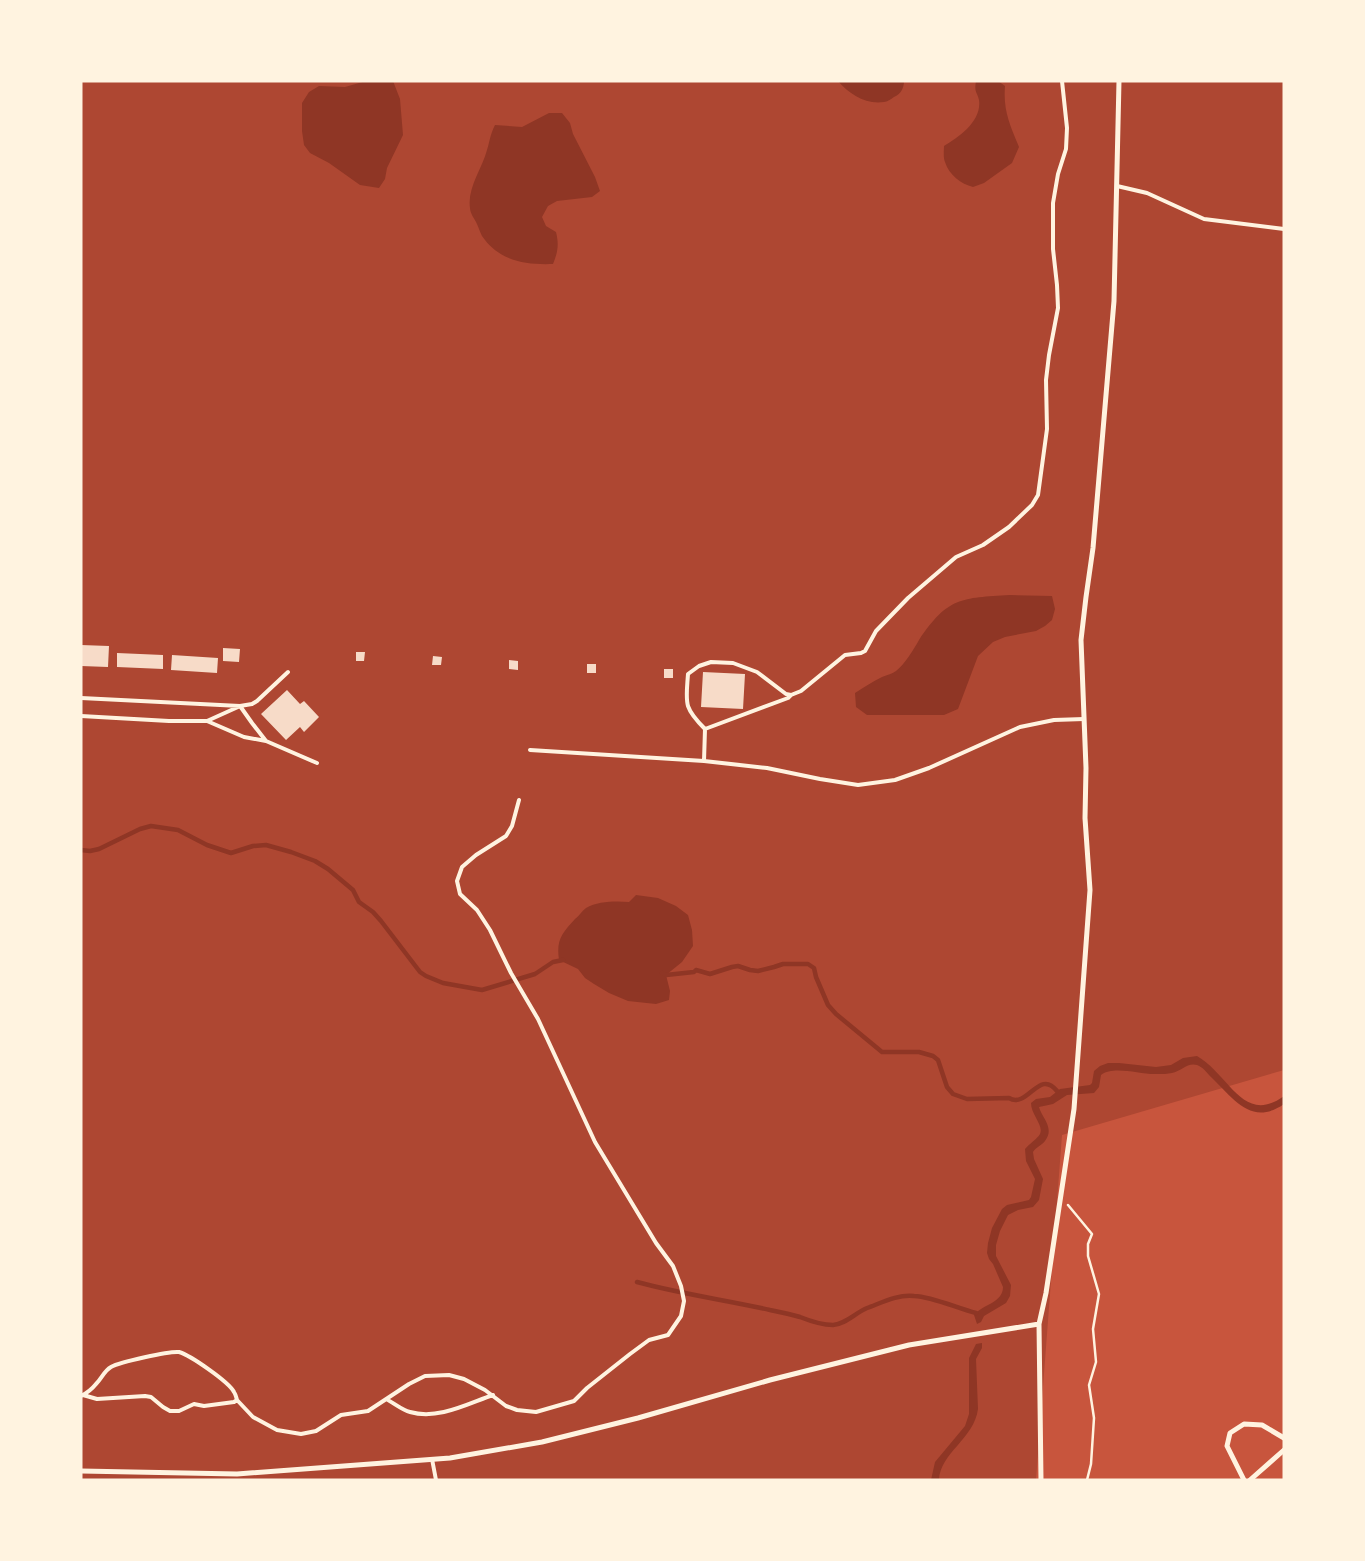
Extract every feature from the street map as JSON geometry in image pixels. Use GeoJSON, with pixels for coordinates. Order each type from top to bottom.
{"type":"FeatureCollection","features":[{"type":"Feature","properties":{"kind":"street"},"geometry":{"type":"LineString","coordinates":[[1041,1480],[1040,1324],[1074,1110],[1090,890],[1085,818],[1082,640],[1093,548],[1114,301],[1119,81]]}},
{"type":"Feature","properties":{"kind":"street"},"geometry":{"type":"LineString","coordinates":[[81,1471],[236,1474],[450,1458],[542,1442],[638,1418],[770,1380],[909,1345],[1040,1324]]}},
{"type":"Feature","properties":{"kind":"street"},"geometry":{"type":"LineString","coordinates":[[1244,1480],[1227,1446],[1230,1433],[1244,1424],[1262,1425],[1284,1438]]}},
{"type":"Feature","properties":{"kind":"street"},"geometry":{"type":"LineString","coordinates":[[1250,1480],[1284,1450]]}},
{"type":"Feature","properties":{"kind":"lane"},"geometry":{"type":"LineString","coordinates":[[705,729],[788,698],[801,691],[845,654],[865,651],[876,630],[885,620],[939,571],[956,557],[983,545],[1009,527],[1032,505],[1038,495],[1047,429],[1046,380],[1058,308],[1053,250],[1053,203],[1058,174],[1066,149],[1067,128],[1062,81]]}},
{"type":"Feature","properties":{"kind":"lane"},"geometry":{"type":"LineString","coordinates":[[1117,186],[1147,193],[1204,219],[1284,229]]}},
{"type":"Feature","properties":{"kind":"lane"},"geometry":{"type":"LineString","coordinates":[[704,761],[705,729],[691,716],[686,702],[688,674],[699,666],[711,662],[733,663],[757,672],[786,694],[791,695]]}},
{"type":"Feature","properties":{"kind":"lane"},"geometry":{"type":"LineString","coordinates":[[81,698],[240,706],[257,701],[288,672]]}},
{"type":"Feature","properties":{"kind":"lane"},"geometry":{"type":"LineString","coordinates":[[81,716],[169,722],[207,721],[240,706]]}},
{"type":"Feature","properties":{"kind":"lane"},"geometry":{"type":"LineString","coordinates":[[240,706],[266,741]]}},
{"type":"Feature","properties":{"kind":"lane"},"geometry":{"type":"LineString","coordinates":[[530,750],[704,761],[767,768],[858,785],[895,780],[929,768],[1020,727],[1054,720],[1084,719]]}},
{"type":"Feature","properties":{"kind":"lane"},"geometry":{"type":"LineString","coordinates":[[207,721],[244,737],[266,741],[317,763]]}},
{"type":"Feature","properties":{"kind":"lane"},"geometry":{"type":"LineString","coordinates":[[82,1395],[98,1383],[104,1373],[112,1367],[164,1353],[178,1352],[190,1356],[221,1378],[234,1391],[237,1400],[253,1417],[277,1430],[301,1434],[316,1431],[341,1415],[368,1411],[409,1384],[425,1376],[433,1375],[449,1375],[464,1379],[493,1395],[506,1406],[517,1410],[536,1412],[574,1401],[649,1340],[668,1335],[681,1316],[684,1301],[682,1286],[673,1266],[656,1243],[595,1142],[538,1018],[511,973],[490,930],[477,910],[460,894],[457,881],[462,868],[476,855],[506,836],[512,826],[519,800]]}},
{"type":"Feature","properties":{"kind":"lane"},"geometry":{"type":"LineString","coordinates":[[82,1395],[97,1399],[151,1397],[162,1407],[170,1411],[179,1411],[194,1404],[204,1406],[237,1400]]}},
{"type":"Feature","properties":{"kind":"lane"},"geometry":{"type":"LineString","coordinates":[[386,1399],[410,1412],[430,1414],[448,1411],[493,1395]]}},
{"type":"Feature","properties":{"kind":"lane"},"geometry":{"type":"LineString","coordinates":[[432,1459],[436,1480]]}},
{"type":"Feature","properties":{"kind":"path"},"geometry":{"type":"LineString","coordinates":[[1061,1196],[1092,1234],[1088,1244],[1088,1256],[1099,1294],[1093,1329],[1096,1362],[1089,1385],[1094,1413],[1091,1464],[1087,1480]]}},
{"type":"Feature","properties":{"kind":"shaded area"},"geometry":{"type":"Polygon","coordinates":[[[81,81],[1284,81],[1284,1070],[1062,1135],[1036,1480],[81,1480],[81,81]]]}},
{"type":"Feature","properties":{"kind":"shaded area"},"geometry":{"type":"Polygon","coordinates":[[[366,81],[393,81],[400,99],[403,135],[387,168],[385,179],[379,188],[360,185],[329,163],[310,153],[304,145],[302,131],[302,103],[309,92],[319,86],[345,87],[366,81]]]}},
{"type":"Feature","properties":{"kind":"shaded area"},"geometry":{"type":"Polygon","coordinates":[[[838,81],[904,81],[903,88],[899,94],[886,101],[871,102],[858,98],[838,81]]]}},
{"type":"Feature","properties":{"kind":"shaded area"},"geometry":{"type":"Polygon","coordinates":[[[976,81],[998,81],[1005,86],[1006,110],[1019,147],[1012,163],[984,183],[973,187],[964,184],[952,175],[945,162],[944,146],[968,128],[977,115],[979,100],[976,81]]]}},
{"type":"Feature","properties":{"kind":"shaded area"},"geometry":{"type":"Polygon","coordinates":[[[549,113],[562,113],[570,123],[573,134],[600,191],[592,197],[557,201],[548,206],[542,217],[546,226],[556,232],[558,240],[556,256],[553,264],[532,264],[513,260],[496,251],[489,244],[482,236],[471,212],[470,201],[471,193],[495,125],[522,127],[549,113]]]}},
{"type":"Feature","properties":{"kind":"shaded area"},"geometry":{"type":"Polygon","coordinates":[[[1010,595],[1052,596],[1055,609],[1052,620],[1036,631],[1005,637],[993,642],[978,656],[958,709],[944,715],[867,715],[856,707],[855,693],[899,668],[909,657],[929,626],[948,608],[957,602],[967,599],[1010,595]]]}},
{"type":"Feature","properties":{"kind":"shaded area"},"geometry":{"type":"Polygon","coordinates":[[[636,895],[658,898],[676,906],[688,915],[692,930],[693,946],[682,962],[666,975],[670,991],[669,1000],[656,1004],[628,1001],[609,993],[585,978],[578,969],[559,960],[558,947],[561,937],[585,909],[601,903],[629,902],[636,895]]]}},
{"type":"Feature","properties":{"kind":"shaded area"},"geometry":{"type":"Polygon","coordinates":[[[1197,1056],[1247,1101],[1258,1105],[1270,1104],[1284,1096],[1284,1104],[1272,1110],[1262,1112],[1252,1111],[1243,1107],[1203,1069],[1194,1064],[1167,1074],[1106,1072],[1101,1075],[1099,1087],[1094,1093],[1067,1095],[1053,1104],[1039,1107],[1049,1132],[1045,1141],[1033,1152],[1043,1179],[1039,1200],[1033,1207],[1018,1210],[1008,1215],[1000,1231],[996,1245],[996,1256],[1011,1285],[1010,1296],[1006,1303],[984,1316],[981,1322],[977,1324],[974,1315],[1000,1297],[1003,1287],[987,1253],[992,1228],[1002,1209],[1007,1205],[1029,1200],[1031,1197],[1035,1179],[1026,1161],[1025,1149],[1039,1136],[1041,1131],[1031,1103],[1036,1099],[1050,1097],[1060,1089],[1090,1085],[1094,1071],[1108,1063],[1156,1067],[1171,1065],[1183,1058],[1197,1056]]]}},
{"type":"Feature","properties":{"kind":"shaded area"},"geometry":{"type":"Polygon","coordinates":[[[982,1343],[982,1348],[976,1359],[978,1409],[975,1420],[964,1438],[945,1462],[939,1480],[931,1480],[935,1462],[965,1426],[969,1414],[969,1358],[976,1344],[982,1343]]]}},
{"type":"Feature","properties":{"kind":"building"},"geometry":{"type":"Polygon","coordinates":[[[81,645],[109,646],[108,667],[81,666],[81,645]]]}},
{"type":"Feature","properties":{"kind":"building"},"geometry":{"type":"Polygon","coordinates":[[[223,648],[240,649],[239,662],[223,661],[223,648]]]}},
{"type":"Feature","properties":{"kind":"building"},"geometry":{"type":"Polygon","coordinates":[[[356,652],[365,652],[364,661],[356,661],[356,652]]]}},
{"type":"Feature","properties":{"kind":"building"},"geometry":{"type":"Polygon","coordinates":[[[117,653],[163,655],[163,669],[117,667],[117,653]]]}},
{"type":"Feature","properties":{"kind":"building"},"geometry":{"type":"Polygon","coordinates":[[[172,655],[218,658],[217,673],[171,670],[172,655]]]}},
{"type":"Feature","properties":{"kind":"building"},"geometry":{"type":"Polygon","coordinates":[[[433,656],[442,657],[441,665],[432,665],[433,656]]]}},
{"type":"Feature","properties":{"kind":"building"},"geometry":{"type":"Polygon","coordinates":[[[509,660],[518,661],[518,670],[509,669],[509,660]]]}},
{"type":"Feature","properties":{"kind":"building"},"geometry":{"type":"Polygon","coordinates":[[[587,664],[596,664],[596,673],[587,673],[587,664]]]}},
{"type":"Feature","properties":{"kind":"building"},"geometry":{"type":"Polygon","coordinates":[[[664,669],[673,669],[673,678],[664,678],[664,669]]]}},
{"type":"Feature","properties":{"kind":"building"},"geometry":{"type":"Polygon","coordinates":[[[703,672],[745,674],[743,709],[701,707],[703,672]]]}},
{"type":"Feature","properties":{"kind":"building"},"geometry":{"type":"Polygon","coordinates":[[[287,690],[300,704],[304,701],[319,717],[304,732],[300,727],[286,740],[261,714],[287,690]]]}},
{"type":"Feature","properties":{"kind":"waterway"},"geometry":{"type":"LineString","coordinates":[[81,850],[99,849],[140,829],[151,826],[178,830],[207,845],[231,853],[253,846],[266,845],[291,852],[315,861],[328,869],[353,890],[359,902],[373,912],[381,921],[420,972],[443,983],[482,990],[535,974],[553,962],[563,960]]}},
{"type":"Feature","properties":{"kind":"waterway"},"geometry":{"type":"LineString","coordinates":[[662,973],[666,975],[694,972],[696,970],[710,974],[738,966],[758,971],[783,964],[808,964],[814,968],[828,1005],[836,1014],[882,1052],[919,1052],[933,1056],[938,1060],[947,1087],[953,1094],[967,1099],[1009,1098],[1016,1100],[1045,1084],[1051,1085],[1057,1091]]}},
{"type":"Feature","properties":{"kind":"waterway"},"geometry":{"type":"LineString","coordinates":[[637,1282],[785,1313],[829,1325],[842,1323],[863,1310],[884,1301],[908,1296],[929,1298],[976,1313]]}}]}
